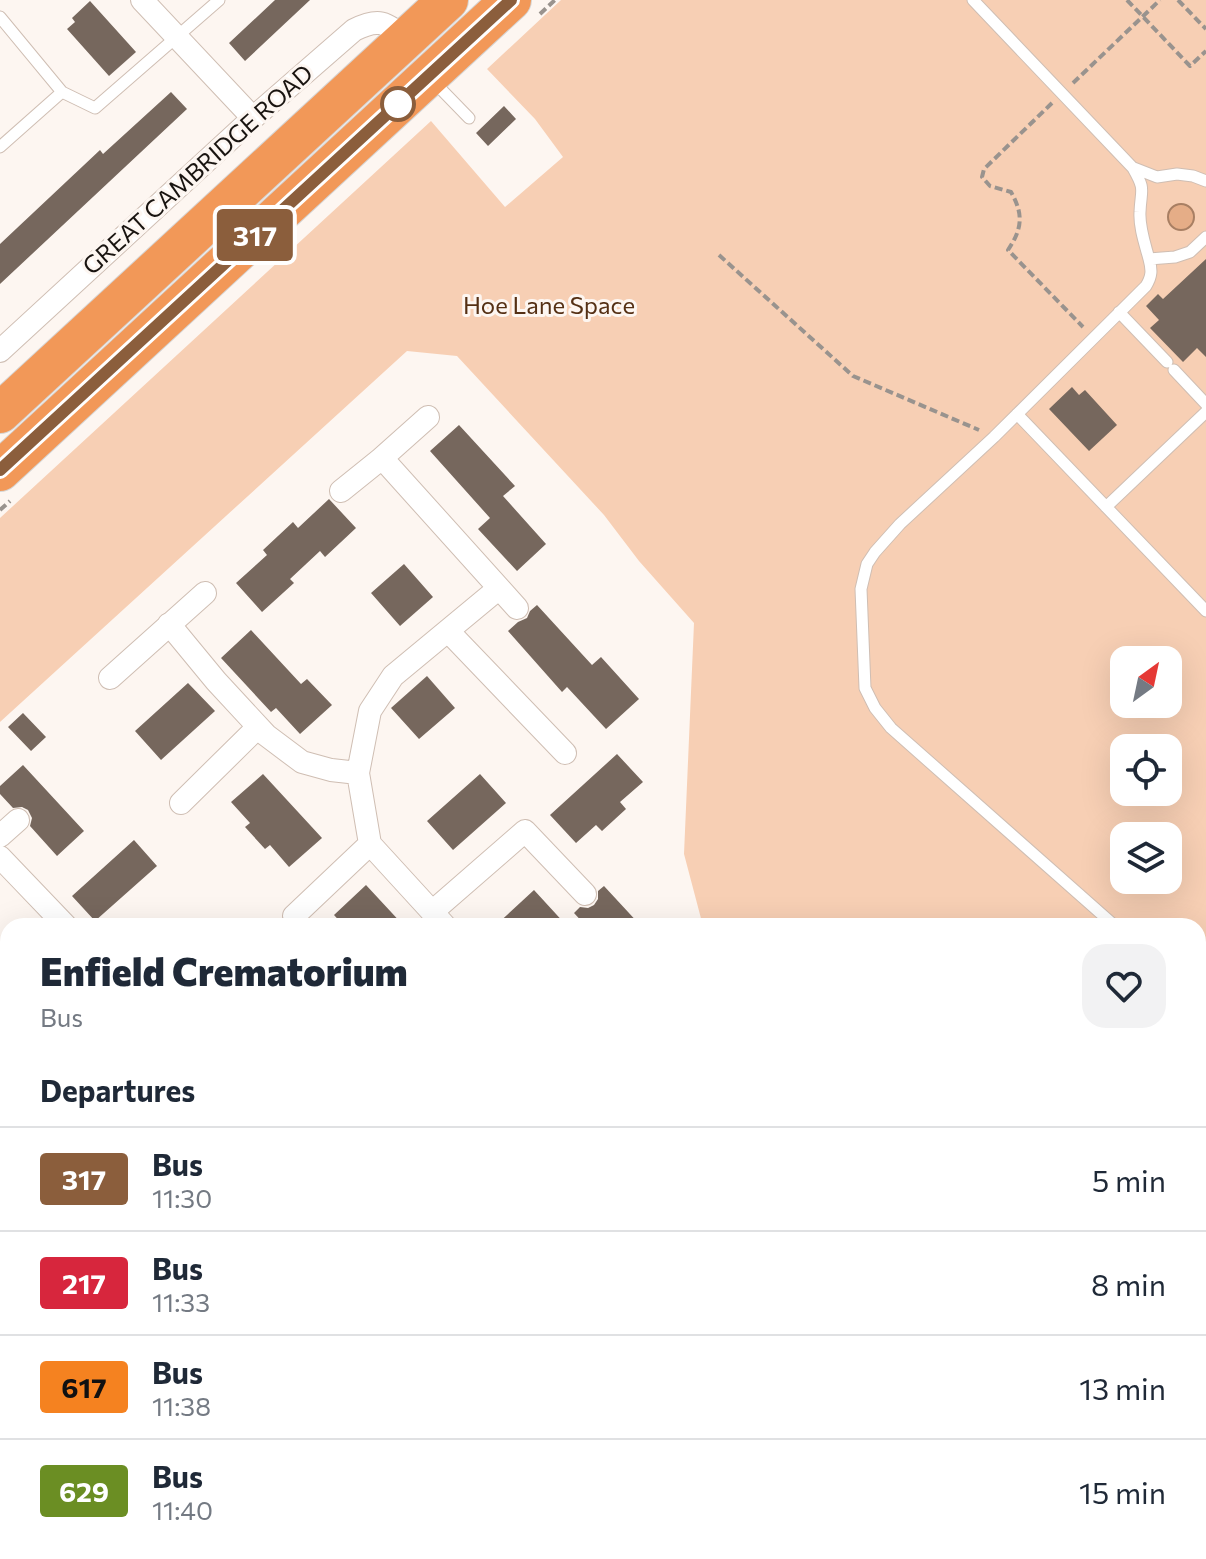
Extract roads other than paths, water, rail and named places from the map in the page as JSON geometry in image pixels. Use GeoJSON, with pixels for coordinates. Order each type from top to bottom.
{"type":"FeatureCollection","features":[{"type":"Feature","properties":{"kind":"highway","name":"GREAT CAMBRIDGE ROAD"},"geometry":{"type":"LineString","coordinates":[[0,413],[448,0]]}},
{"type":"Feature","properties":{"kind":"highway"},"geometry":{"type":"LineString","coordinates":[[0,471],[511,0]]}},
{"type":"Feature","properties":{"kind":"street"},"geometry":{"type":"LineString","coordinates":[[142,0],[253,118]]}},
{"type":"Feature","properties":{"kind":"street","name":"GREAT CAMBRIDGE ROAD"},"geometry":{"type":"LineString","coordinates":[[0,351],[253,118],[354,30],[369,22],[383,23],[405,40]]}},
{"type":"Feature","properties":{"kind":"street"},"geometry":{"type":"LineString","coordinates":[[341,491],[428,417]]}},
{"type":"Feature","properties":{"kind":"street"},"geometry":{"type":"LineString","coordinates":[[382,458],[517,608]]}},
{"type":"Feature","properties":{"kind":"street"},"geometry":{"type":"LineString","coordinates":[[437,918],[370,844],[358,773],[370,711],[393,676],[498,589]]}},
{"type":"Feature","properties":{"kind":"street"},"geometry":{"type":"LineString","coordinates":[[110,678],[205,593]]}},
{"type":"Feature","properties":{"kind":"street"},"geometry":{"type":"LineString","coordinates":[[169,624],[266,735],[302,762],[358,773]]}},
{"type":"Feature","properties":{"kind":"street"},"geometry":{"type":"LineString","coordinates":[[448,631],[565,753]]}},
{"type":"Feature","properties":{"kind":"street"},"geometry":{"type":"LineString","coordinates":[[181,803],[258,727]]}},
{"type":"Feature","properties":{"kind":"street"},"geometry":{"type":"LineString","coordinates":[[0,836],[18,820]]}},
{"type":"Feature","properties":{"kind":"street"},"geometry":{"type":"LineString","coordinates":[[439,918],[525,831],[585,894]]}},
{"type":"Feature","properties":{"kind":"street"},"geometry":{"type":"LineString","coordinates":[[294,916],[370,844]]}},
{"type":"Feature","properties":{"kind":"street"},"geometry":{"type":"LineString","coordinates":[[0,857],[58,918]]}},
{"type":"Feature","properties":{"kind":"lane"},"geometry":{"type":"LineString","coordinates":[[0,17],[62,92],[95,108],[219,0]]}},
{"type":"Feature","properties":{"kind":"lane"},"geometry":{"type":"LineString","coordinates":[[973,0],[1133,168],[1143,192],[1140,213],[1152,269],[1146,286],[994,437],[900,524],[875,552],[867,564],[861,589],[865,688],[875,708],[891,728],[1106,918]]}},
{"type":"Feature","properties":{"kind":"lane"},"geometry":{"type":"LineString","coordinates":[[428,75],[469,118]]}},
{"type":"Feature","properties":{"kind":"lane"},"geometry":{"type":"LineString","coordinates":[[0,147],[62,92]]}},
{"type":"Feature","properties":{"kind":"lane"},"geometry":{"type":"LineString","coordinates":[[1133,168],[1157,177],[1177,174],[1206,181]]}},
{"type":"Feature","properties":{"kind":"lane"},"geometry":{"type":"LineString","coordinates":[[1149,259],[1175,257],[1190,252],[1206,237]]}},
{"type":"Feature","properties":{"kind":"lane"},"geometry":{"type":"LineString","coordinates":[[1119,312],[1206,404]]}},
{"type":"Feature","properties":{"kind":"lane"},"geometry":{"type":"LineString","coordinates":[[1106,507],[1206,412]]}},
{"type":"Feature","properties":{"kind":"lane"},"geometry":{"type":"LineString","coordinates":[[1017,414],[1206,611]]}},
{"type":"Feature","properties":{"kind":"park label","name":"Hoe Lane Space"},"geometry":{"type":"Point","coordinates":[549,306]}}]}
